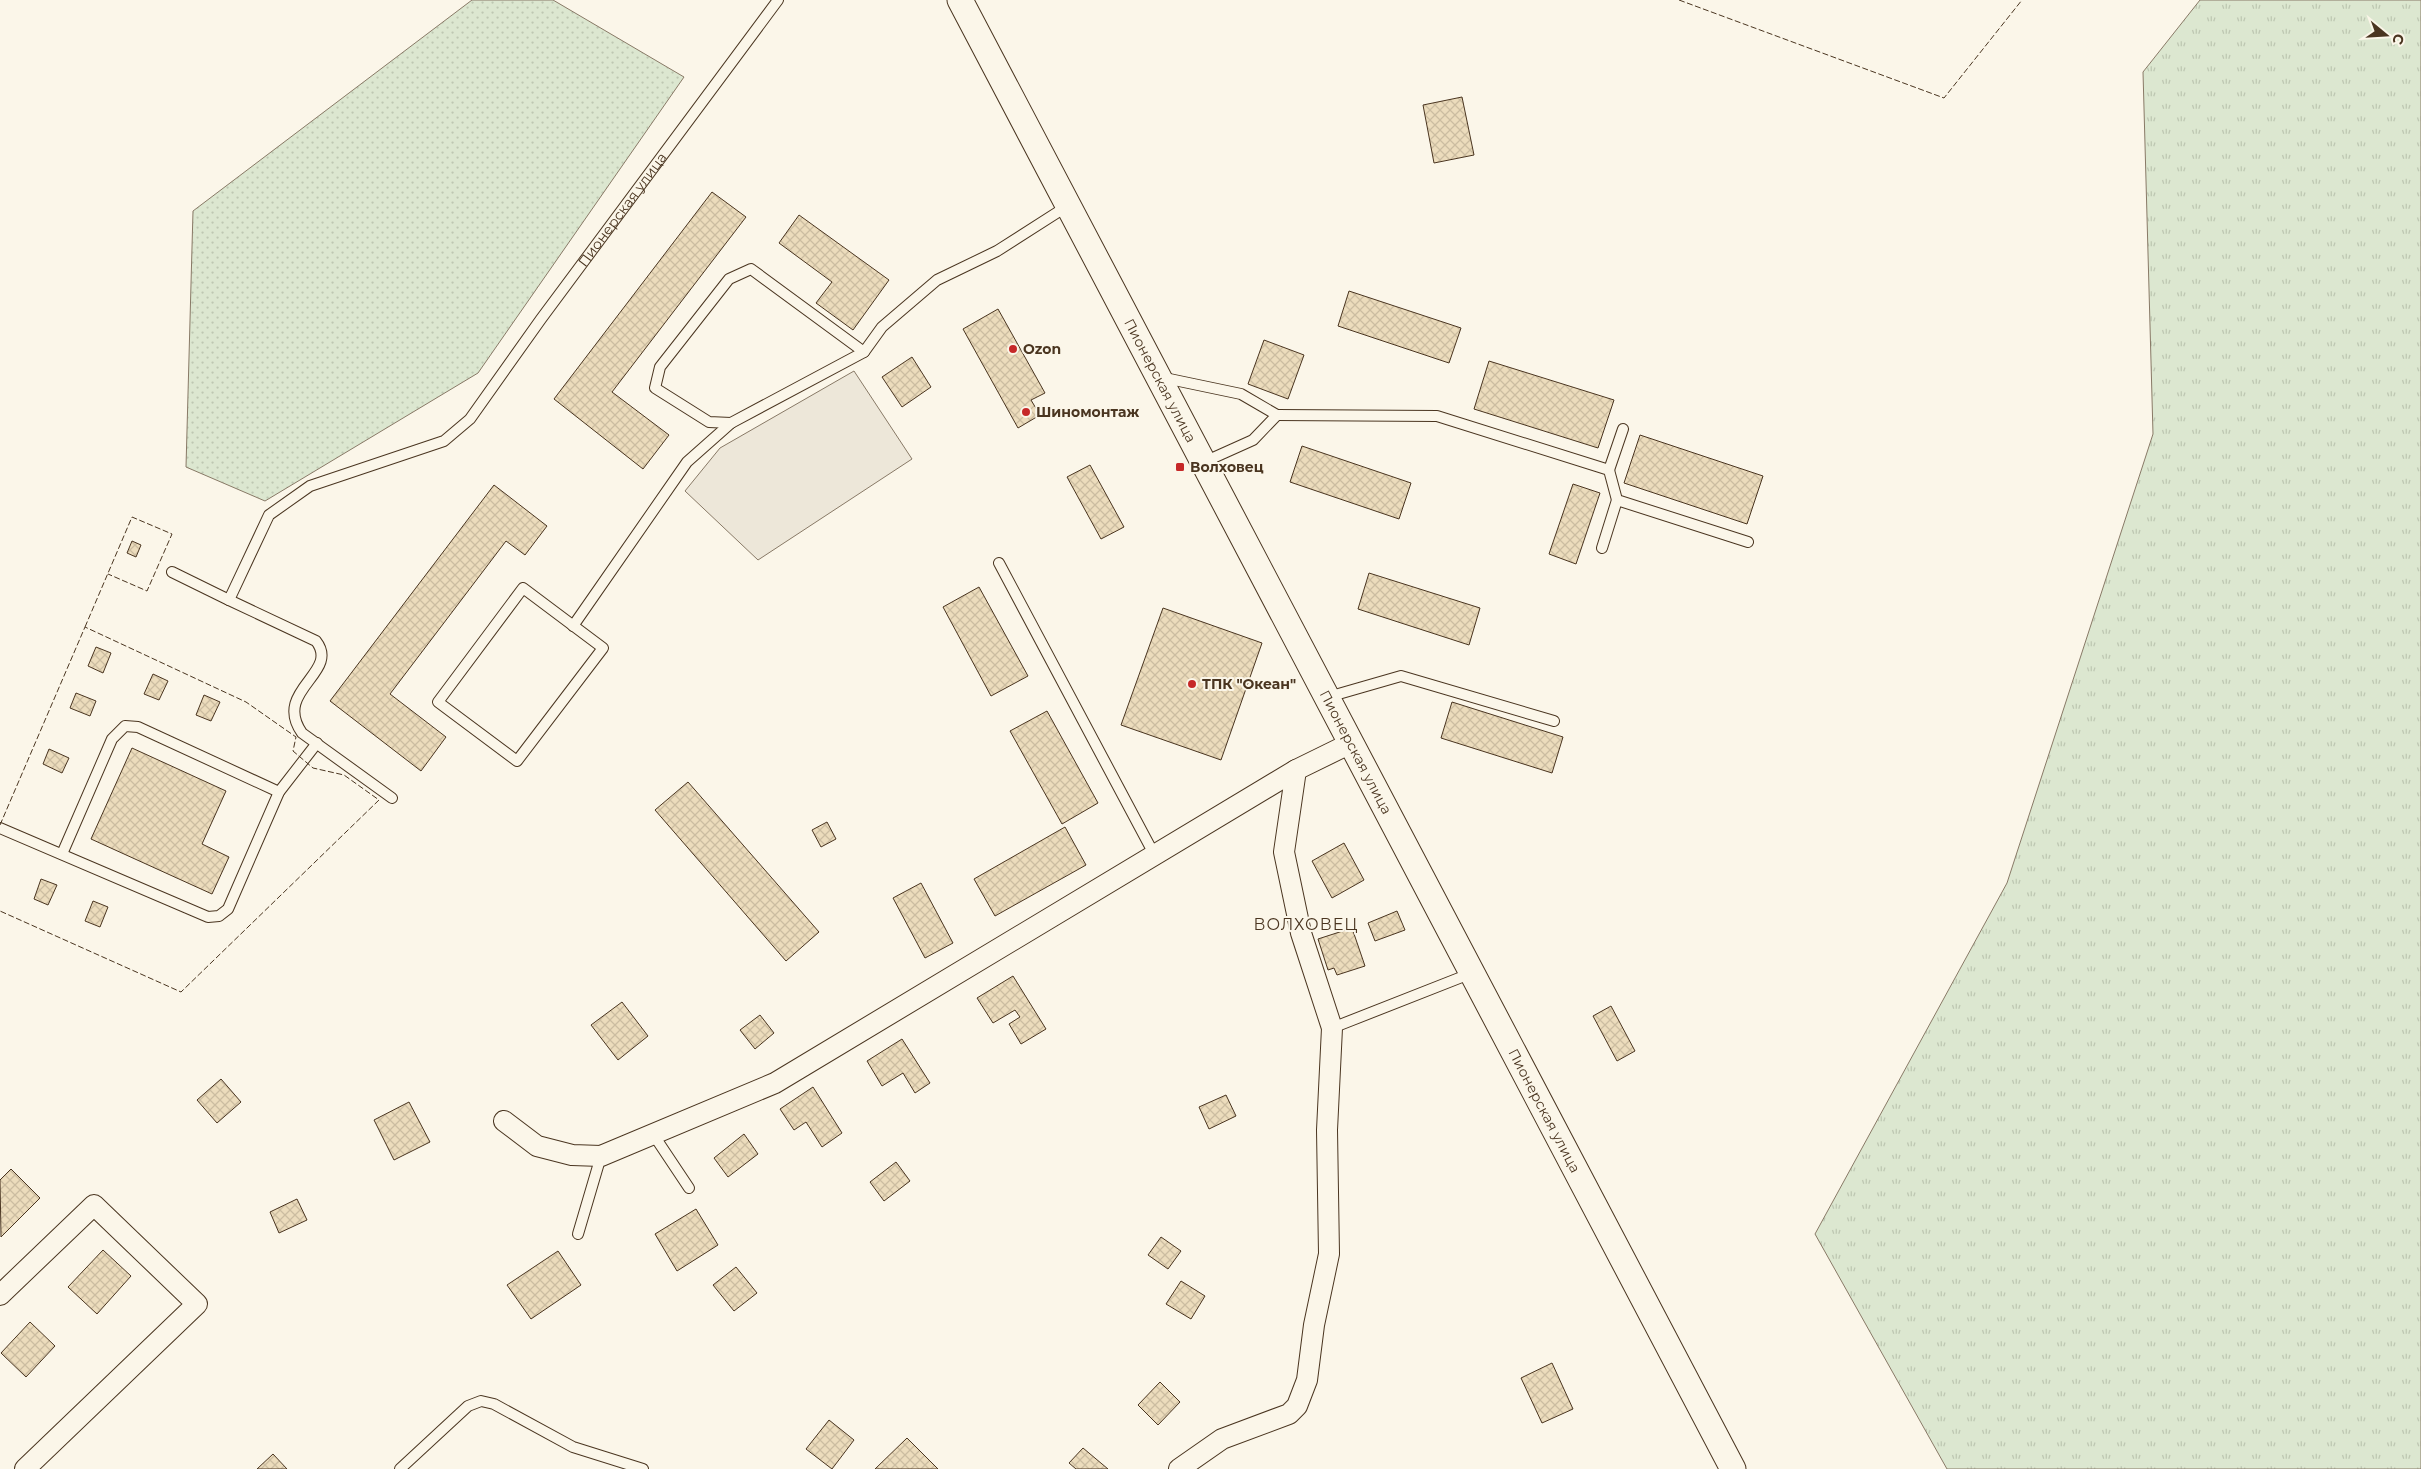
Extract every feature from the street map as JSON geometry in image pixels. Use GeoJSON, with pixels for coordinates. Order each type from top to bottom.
{"type":"FeatureCollection","features":[{"type":"Feature","properties":{"kind":"street","name":"Пионерская улица"},"geometry":{"type":"LineString","coordinates":[[960,0],[1733,1469]]}},
{"type":"Feature","properties":{"kind":"street"},"geometry":{"type":"LineString","coordinates":[[504,1121],[537,1146],[572,1156],[600,1156],[774,1083],[1296,770],[1351,743]]}},
{"type":"Feature","properties":{"kind":"street"},"geometry":{"type":"LineString","coordinates":[[1179,1469],[1222,1439],[1288,1414],[1297,1406],[1303,1395],[1314,1325],[1329,1254],[1327,1130],[1332,1028],[1301,933],[1284,852],[1296,770]]}},
{"type":"Feature","properties":{"kind":"street"},"geometry":{"type":"LineString","coordinates":[[0,1295],[94,1205],[197,1304],[25,1469]]}},
{"type":"Feature","properties":{"kind":"lane","name":"Пионерская улица"},"geometry":{"type":"LineString","coordinates":[[229,600],[269,515],[310,486],[444,441],[470,420],[541,319],[778,0]]}},
{"type":"Feature","properties":{"kind":"lane"},"geometry":{"type":"LineString","coordinates":[[573,626],[687,462],[731,423],[864,352],[882,327],[937,280],[997,250],[1058,212],[1067,204]]}},
{"type":"Feature","properties":{"kind":"lane"},"geometry":{"type":"LineString","coordinates":[[731,423],[709,422],[655,388],[660,367],[729,279],[751,269],[864,352]]}},
{"type":"Feature","properties":{"kind":"lane"},"geometry":{"type":"LineString","coordinates":[[1159,376],[1240,394],[1277,415],[1437,416],[1609,470]]}},
{"type":"Feature","properties":{"kind":"lane"},"geometry":{"type":"LineString","coordinates":[[1204,462],[1253,440],[1277,415]]}},
{"type":"Feature","properties":{"kind":"lane"},"geometry":{"type":"LineString","coordinates":[[1602,548],[1617,500],[1609,470],[1623,429]]}},
{"type":"Feature","properties":{"kind":"lane"},"geometry":{"type":"LineString","coordinates":[[1617,500],[1748,542]]}},
{"type":"Feature","properties":{"kind":"lane"},"geometry":{"type":"LineString","coordinates":[[999,563],[1154,854]]}},
{"type":"Feature","properties":{"kind":"lane"},"geometry":{"type":"LineString","coordinates":[[172,572],[310,638],[321,648],[321,657],[317,669],[295,701],[293,709],[297,726],[302,733],[392,798]]}},
{"type":"Feature","properties":{"kind":"lane"},"geometry":{"type":"LineString","coordinates":[[523,588],[573,626],[602,648],[517,761],[438,702],[523,588]]}},
{"type":"Feature","properties":{"kind":"lane"},"geometry":{"type":"LineString","coordinates":[[1328,697],[1401,676],[1554,721]]}},
{"type":"Feature","properties":{"kind":"lane"},"geometry":{"type":"LineString","coordinates":[[62,854],[112,740],[125,726],[138,727],[279,792]]}},
{"type":"Feature","properties":{"kind":"lane"},"geometry":{"type":"LineString","coordinates":[[0,828],[208,917],[219,916],[228,909],[279,792],[317,744]]}},
{"type":"Feature","properties":{"kind":"lane"},"geometry":{"type":"LineString","coordinates":[[1332,1028],[1472,973]]}},
{"type":"Feature","properties":{"kind":"lane"},"geometry":{"type":"LineString","coordinates":[[653,1134],[689,1188]]}},
{"type":"Feature","properties":{"kind":"lane"},"geometry":{"type":"LineString","coordinates":[[578,1234],[600,1156]]}},
{"type":"Feature","properties":{"kind":"lane"},"geometry":{"type":"LineString","coordinates":[[400,1469],[468,1406],[481,1401],[512,1413],[573,1447],[643,1469]]}},
{"type":"Feature","properties":{"kind":"green space"},"geometry":{"type":"Polygon","coordinates":[[[472,0],[553,0],[684,77],[478,373],[265,501],[186,467],[193,211],[472,0]]]}},
{"type":"Feature","properties":{"kind":"green space"},"geometry":{"type":"Polygon","coordinates":[[[2200,0],[2421,0],[2421,1469],[1947,1469],[1815,1234],[2007,883],[2153,434],[2143,72],[2200,0]]]}},
{"type":"Feature","properties":{"kind":"shaded area"},"geometry":{"type":"Polygon","coordinates":[[[854,371],[912,459],[758,560],[685,491],[720,448],[854,371]]]}},
{"type":"Feature","properties":{"kind":"building"},"geometry":{"type":"Polygon","coordinates":[[[1462,97],[1474,155],[1434,163],[1423,105],[1462,97]]]}},
{"type":"Feature","properties":{"kind":"building"},"geometry":{"type":"Polygon","coordinates":[[[712,192],[746,217],[612,392],[669,435],[643,469],[554,399],[712,192]]]}},
{"type":"Feature","properties":{"kind":"building"},"geometry":{"type":"Polygon","coordinates":[[[799,215],[889,280],[853,330],[816,303],[832,282],[779,243],[799,215]]]}},
{"type":"Feature","properties":{"kind":"building"},"geometry":{"type":"Polygon","coordinates":[[[1349,291],[1461,328],[1449,363],[1338,326],[1349,291]]]}},
{"type":"Feature","properties":{"kind":"building"},"geometry":{"type":"Polygon","coordinates":[[[998,309],[1045,393],[1031,400],[1040,415],[1018,428],[963,329],[998,309]]]}},
{"type":"Feature","properties":{"kind":"building"},"geometry":{"type":"Polygon","coordinates":[[[1264,340],[1304,355],[1288,399],[1248,384],[1264,340]]]}},
{"type":"Feature","properties":{"kind":"building"},"geometry":{"type":"Polygon","coordinates":[[[912,357],[931,387],[902,407],[882,377],[912,357]]]}},
{"type":"Feature","properties":{"kind":"building"},"geometry":{"type":"Polygon","coordinates":[[[1489,361],[1614,400],[1598,448],[1474,409],[1489,361]]]}},
{"type":"Feature","properties":{"kind":"building"},"geometry":{"type":"Polygon","coordinates":[[[1640,435],[1763,476],[1747,524],[1624,483],[1640,435]]]}},
{"type":"Feature","properties":{"kind":"building"},"geometry":{"type":"Polygon","coordinates":[[[1302,446],[1411,483],[1399,519],[1290,482],[1302,446]]]}},
{"type":"Feature","properties":{"kind":"building"},"geometry":{"type":"Polygon","coordinates":[[[1090,465],[1124,527],[1101,539],[1067,477],[1090,465]]]}},
{"type":"Feature","properties":{"kind":"building"},"geometry":{"type":"Polygon","coordinates":[[[1573,484],[1600,493],[1576,564],[1549,554],[1573,484]]]}},
{"type":"Feature","properties":{"kind":"building"},"geometry":{"type":"Polygon","coordinates":[[[494,485],[547,526],[525,555],[506,541],[390,694],[446,737],[421,771],[330,701],[494,485]]]}},
{"type":"Feature","properties":{"kind":"building"},"geometry":{"type":"Polygon","coordinates":[[[132,541],[141,545],[136,557],[127,553],[132,541]]]}},
{"type":"Feature","properties":{"kind":"building"},"geometry":{"type":"Polygon","coordinates":[[[1369,573],[1480,608],[1469,645],[1358,609],[1369,573]]]}},
{"type":"Feature","properties":{"kind":"building"},"geometry":{"type":"Polygon","coordinates":[[[979,587],[1028,676],[991,696],[943,607],[979,587]]]}},
{"type":"Feature","properties":{"kind":"building","name":"ТПК \"Океан\""},"geometry":{"type":"Polygon","coordinates":[[[1163,608],[1262,643],[1221,760],[1121,725],[1163,608]]]}},
{"type":"Feature","properties":{"kind":"building"},"geometry":{"type":"Polygon","coordinates":[[[96,647],[111,653],[103,673],[88,666],[96,647]]]}},
{"type":"Feature","properties":{"kind":"building"},"geometry":{"type":"Polygon","coordinates":[[[153,674],[168,681],[159,700],[144,694],[153,674]]]}},
{"type":"Feature","properties":{"kind":"building"},"geometry":{"type":"Polygon","coordinates":[[[76,693],[96,701],[90,716],[70,708],[76,693]]]}},
{"type":"Feature","properties":{"kind":"building"},"geometry":{"type":"Polygon","coordinates":[[[204,695],[220,702],[211,721],[196,715],[204,695]]]}},
{"type":"Feature","properties":{"kind":"building"},"geometry":{"type":"Polygon","coordinates":[[[1452,702],[1563,737],[1552,773],[1441,738],[1452,702]]]}},
{"type":"Feature","properties":{"kind":"building"},"geometry":{"type":"Polygon","coordinates":[[[1047,711],[1098,803],[1062,824],[1010,731],[1047,711]]]}},
{"type":"Feature","properties":{"kind":"building"},"geometry":{"type":"Polygon","coordinates":[[[132,748],[226,791],[202,844],[229,857],[212,894],[91,839],[132,748]]]}},
{"type":"Feature","properties":{"kind":"building"},"geometry":{"type":"Polygon","coordinates":[[[49,749],[69,758],[62,773],[43,764],[49,749]]]}},
{"type":"Feature","properties":{"kind":"building"},"geometry":{"type":"Polygon","coordinates":[[[688,782],[819,932],[786,961],[655,810],[688,782]]]}},
{"type":"Feature","properties":{"kind":"building"},"geometry":{"type":"Polygon","coordinates":[[[827,822],[836,839],[821,847],[812,830],[827,822]]]}},
{"type":"Feature","properties":{"kind":"building"},"geometry":{"type":"Polygon","coordinates":[[[1065,827],[1086,865],[995,916],[974,879],[1065,827]]]}},
{"type":"Feature","properties":{"kind":"building"},"geometry":{"type":"Polygon","coordinates":[[[1344,843],[1364,880],[1332,898],[1312,861],[1344,843]]]}},
{"type":"Feature","properties":{"kind":"building"},"geometry":{"type":"Polygon","coordinates":[[[41,879],[57,885],[48,905],[34,899],[41,879]]]}},
{"type":"Feature","properties":{"kind":"building"},"geometry":{"type":"Polygon","coordinates":[[[921,883],[953,943],[925,958],[893,898],[921,883]]]}},
{"type":"Feature","properties":{"kind":"building"},"geometry":{"type":"Polygon","coordinates":[[[93,901],[108,907],[100,927],[85,921],[93,901]]]}},
{"type":"Feature","properties":{"kind":"building"},"geometry":{"type":"Polygon","coordinates":[[[1397,911],[1405,930],[1375,941],[1368,923],[1397,911]]]}},
{"type":"Feature","properties":{"kind":"building"},"geometry":{"type":"Polygon","coordinates":[[[1352,928],[1365,966],[1337,975],[1334,968],[1328,970],[1318,939],[1352,928]]]}},
{"type":"Feature","properties":{"kind":"building"},"geometry":{"type":"Polygon","coordinates":[[[1013,976],[1046,1029],[1021,1044],[1009,1024],[1020,1017],[1015,1010],[993,1023],[977,998],[1013,976]]]}},
{"type":"Feature","properties":{"kind":"building"},"geometry":{"type":"Polygon","coordinates":[[[622,1002],[648,1036],[618,1060],[591,1025],[622,1002]]]}},
{"type":"Feature","properties":{"kind":"building"},"geometry":{"type":"Polygon","coordinates":[[[1611,1006],[1635,1051],[1617,1061],[1593,1016],[1611,1006]]]}},
{"type":"Feature","properties":{"kind":"building"},"geometry":{"type":"Polygon","coordinates":[[[760,1015],[774,1033],[755,1049],[740,1030],[760,1015]]]}},
{"type":"Feature","properties":{"kind":"building"},"geometry":{"type":"Polygon","coordinates":[[[902,1039],[930,1083],[915,1093],[903,1073],[882,1086],[867,1061],[902,1039]]]}},
{"type":"Feature","properties":{"kind":"building"},"geometry":{"type":"Polygon","coordinates":[[[221,1079],[241,1102],[217,1123],[197,1100],[221,1079]]]}},
{"type":"Feature","properties":{"kind":"building"},"geometry":{"type":"Polygon","coordinates":[[[813,1087],[842,1133],[822,1147],[806,1122],[794,1130],[780,1109],[813,1087]]]}},
{"type":"Feature","properties":{"kind":"building"},"geometry":{"type":"Polygon","coordinates":[[[1226,1095],[1236,1116],[1209,1129],[1199,1107],[1226,1095]]]}},
{"type":"Feature","properties":{"kind":"building"},"geometry":{"type":"Polygon","coordinates":[[[409,1102],[430,1142],[394,1160],[374,1120],[409,1102]]]}},
{"type":"Feature","properties":{"kind":"building"},"geometry":{"type":"Polygon","coordinates":[[[744,1134],[758,1154],[728,1177],[714,1158],[744,1134]]]}},
{"type":"Feature","properties":{"kind":"building"},"geometry":{"type":"Polygon","coordinates":[[[896,1162],[910,1181],[884,1201],[870,1182],[896,1162]]]}},
{"type":"Feature","properties":{"kind":"building"},"geometry":{"type":"Polygon","coordinates":[[[11,1169],[40,1198],[1,1237],[0,1180],[11,1169]]]}},
{"type":"Feature","properties":{"kind":"building"},"geometry":{"type":"Polygon","coordinates":[[[297,1199],[307,1220],[279,1233],[270,1212],[297,1199]]]}},
{"type":"Feature","properties":{"kind":"building"},"geometry":{"type":"Polygon","coordinates":[[[696,1209],[718,1245],[677,1271],[655,1234],[696,1209]]]}},
{"type":"Feature","properties":{"kind":"building"},"geometry":{"type":"Polygon","coordinates":[[[1161,1237],[1181,1251],[1168,1269],[1148,1255],[1161,1237]]]}},
{"type":"Feature","properties":{"kind":"building"},"geometry":{"type":"Polygon","coordinates":[[[103,1250],[131,1276],[97,1314],[68,1287],[103,1250]]]}},
{"type":"Feature","properties":{"kind":"building"},"geometry":{"type":"Polygon","coordinates":[[[558,1251],[581,1285],[531,1319],[507,1285],[558,1251]]]}},
{"type":"Feature","properties":{"kind":"building"},"geometry":{"type":"Polygon","coordinates":[[[736,1267],[757,1293],[734,1311],[713,1285],[736,1267]]]}},
{"type":"Feature","properties":{"kind":"building"},"geometry":{"type":"Polygon","coordinates":[[[1181,1281],[1205,1296],[1191,1319],[1166,1304],[1181,1281]]]}},
{"type":"Feature","properties":{"kind":"building"},"geometry":{"type":"Polygon","coordinates":[[[30,1322],[55,1346],[26,1377],[1,1353],[30,1322]]]}},
{"type":"Feature","properties":{"kind":"building"},"geometry":{"type":"Polygon","coordinates":[[[1552,1363],[1573,1409],[1542,1423],[1521,1378],[1552,1363]]]}},
{"type":"Feature","properties":{"kind":"building"},"geometry":{"type":"Polygon","coordinates":[[[1160,1382],[1180,1402],[1158,1425],[1138,1405],[1160,1382]]]}},
{"type":"Feature","properties":{"kind":"building"},"geometry":{"type":"Polygon","coordinates":[[[829,1420],[854,1440],[832,1469],[806,1449],[829,1420]]]}},
{"type":"Feature","properties":{"kind":"building"},"geometry":{"type":"Polygon","coordinates":[[[907,1438],[938,1469],[875,1469],[907,1438]]]}},
{"type":"Feature","properties":{"kind":"building"},"geometry":{"type":"Polygon","coordinates":[[[1083,1448],[1108,1469],[1076,1469],[1069,1463],[1083,1448]]]}},
{"type":"Feature","properties":{"kind":"building"},"geometry":{"type":"Polygon","coordinates":[[[273,1454],[287,1469],[257,1469],[273,1454]]]}},
{"type":"Feature","properties":{"kind":"fence"},"geometry":{"type":"LineString","coordinates":[[1679,0],[1944,98],[2022,0]]}},
{"type":"Feature","properties":{"kind":"fence"},"geometry":{"type":"LineString","coordinates":[[85,627],[132,517],[172,534],[147,591],[108,574]]}},
{"type":"Feature","properties":{"kind":"fence"},"geometry":{"type":"LineString","coordinates":[[0,825],[85,627],[246,702],[296,737],[293,751],[313,768],[344,775],[379,800],[181,992],[0,911]]}},
{"type":"Feature","properties":{"kind":"place","name":"Ozon"},"geometry":{"type":"Point","coordinates":[1013,349]}},
{"type":"Feature","properties":{"kind":"place","name":"Шиномонтаж"},"geometry":{"type":"Point","coordinates":[1026,412]}},
{"type":"Feature","properties":{"kind":"place","name":"Волховец"},"geometry":{"type":"Point","coordinates":[1180,467]}},
{"type":"Feature","properties":{"kind":"place","name":"ТПК \"Океан\""},"geometry":{"type":"Point","coordinates":[1192,684]}},
{"type":"Feature","properties":{"kind":"district","name":"ВОЛХОВЕЦ"},"geometry":{"type":"Point","coordinates":[1306,924]}}]}
